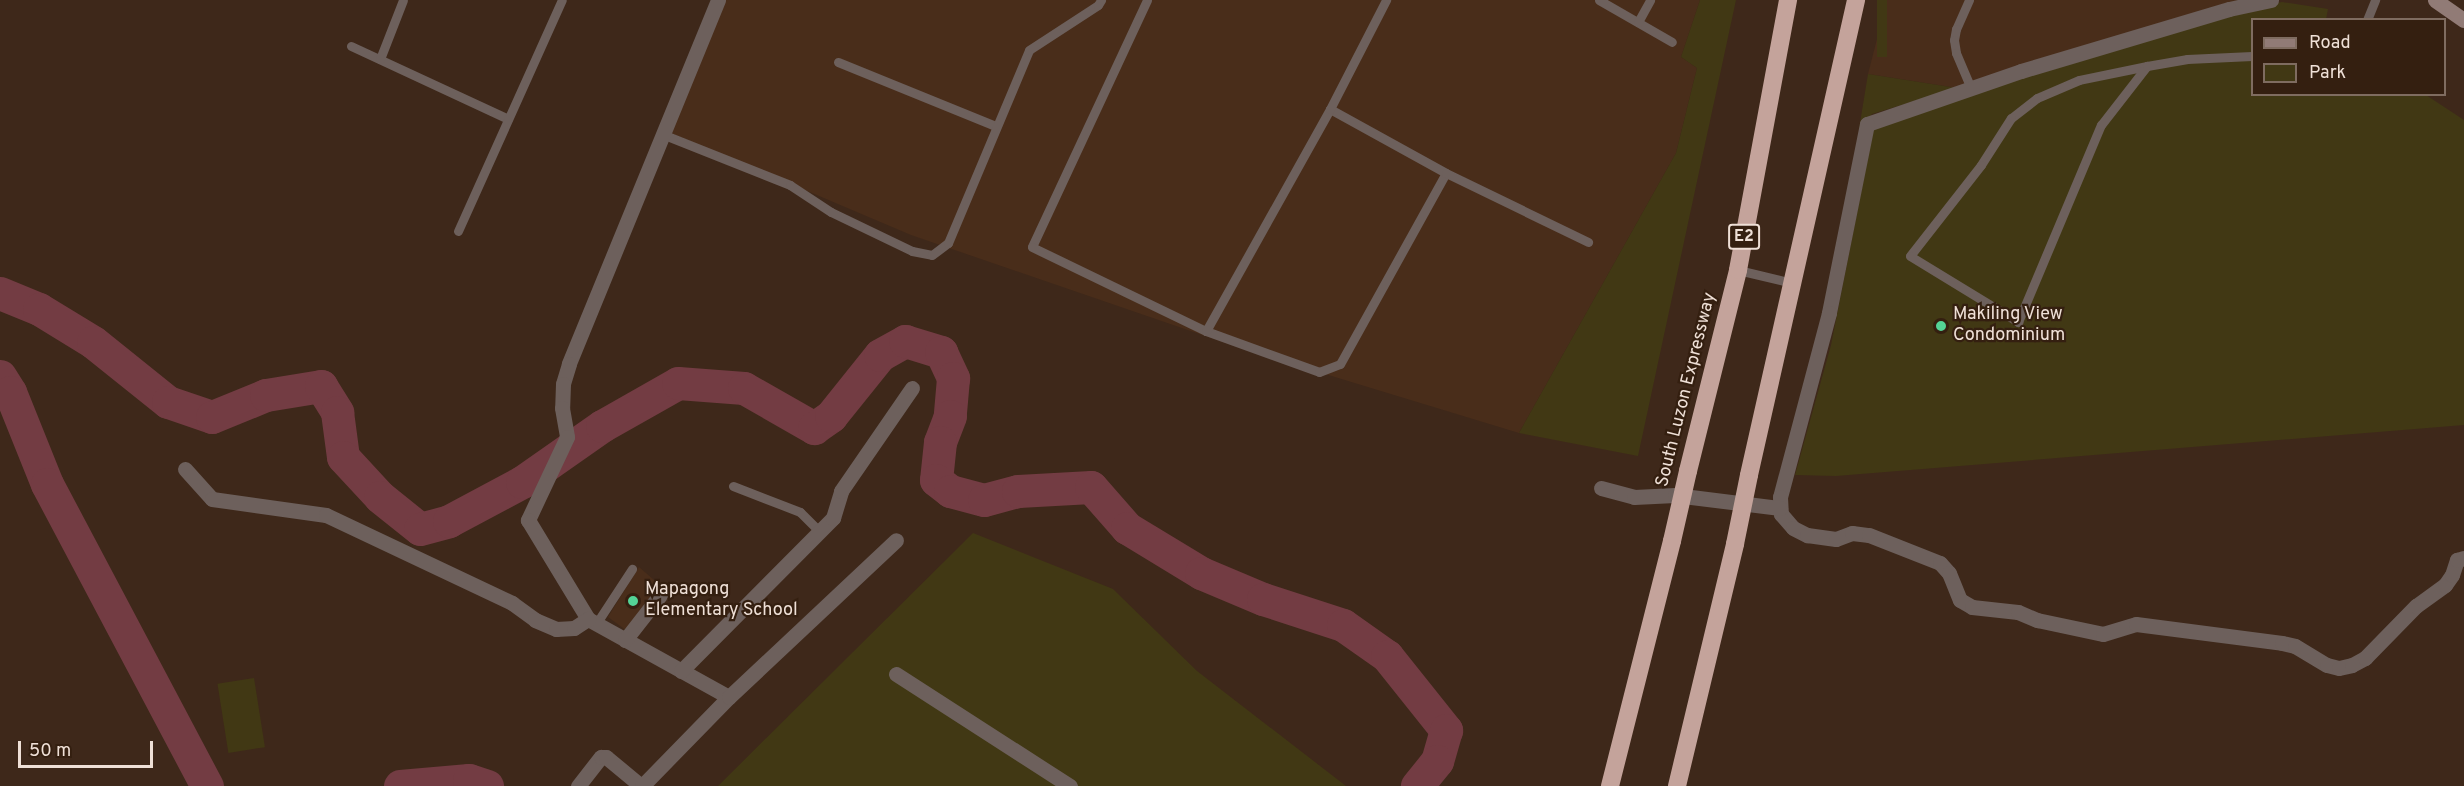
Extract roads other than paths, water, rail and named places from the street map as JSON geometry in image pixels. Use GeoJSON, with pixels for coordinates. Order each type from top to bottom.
{"type":"FeatureCollection","features":[{"type":"Feature","properties":{"kind":"highway","name":"South Luzon Expressway"},"geometry":{"type":"LineString","coordinates":[[1610,786],[1738,270],[1788,0]]}},
{"type":"Feature","properties":{"kind":"highway"},"geometry":{"type":"LineString","coordinates":[[1677,786],[1735,544],[1856,0]]}},
{"type":"Feature","properties":{"kind":"main road"},"geometry":{"type":"LineString","coordinates":[[2434,0],[2464,20]]}},
{"type":"Feature","properties":{"kind":"street"},"geometry":{"type":"LineString","coordinates":[[718,0],[563,384],[562,408],[567,437],[554,469],[538,495],[528,520],[592,622],[729,697]]}},
{"type":"Feature","properties":{"kind":"street"},"geometry":{"type":"LineString","coordinates":[[2271,0],[2229,9],[1971,88],[1875,119],[1866,126],[1829,313],[1780,508],[1787,523],[1801,533],[1836,539],[1852,532],[1869,535],[1940,563],[1949,573],[1960,600],[1972,608],[2018,612],[2037,620],[2103,634],[2136,624],[2282,643],[2295,646],[2339,668],[2352,665],[2365,658],[2416,606],[2445,585],[2452,575],[2456,561],[2464,558]]}},
{"type":"Feature","properties":{"kind":"street"},"geometry":{"type":"LineString","coordinates":[[681,671],[832,518],[841,491],[912,388]]}},
{"type":"Feature","properties":{"kind":"street"},"geometry":{"type":"LineString","coordinates":[[185,469],[212,499],[326,515],[512,603],[535,620],[556,629],[574,628],[592,622]]}},
{"type":"Feature","properties":{"kind":"street"},"geometry":{"type":"LineString","coordinates":[[1601,488],[1634,497],[1675,495],[1780,508]]}},
{"type":"Feature","properties":{"kind":"street"},"geometry":{"type":"LineString","coordinates":[[578,786],[601,757],[606,757],[642,786],[729,697],[896,540]]}},
{"type":"Feature","properties":{"kind":"street"},"geometry":{"type":"LineString","coordinates":[[625,640],[660,595]]}},
{"type":"Feature","properties":{"kind":"street"},"geometry":{"type":"LineString","coordinates":[[896,674],[1070,786]]}},
{"type":"Feature","properties":{"kind":"lane"},"geometry":{"type":"LineString","coordinates":[[380,59],[403,0]]}},
{"type":"Feature","properties":{"kind":"lane"},"geometry":{"type":"LineString","coordinates":[[458,231],[562,0]]}},
{"type":"Feature","properties":{"kind":"lane"},"geometry":{"type":"LineString","coordinates":[[662,134],[790,185],[831,212],[912,251],[932,255],[948,243],[1029,50],[1101,0]]}},
{"type":"Feature","properties":{"kind":"lane"},"geometry":{"type":"LineString","coordinates":[[1147,0],[1032,247],[1206,331],[1319,372],[1340,364],[1446,173]]}},
{"type":"Feature","properties":{"kind":"lane"},"geometry":{"type":"LineString","coordinates":[[1206,331],[1330,109],[1386,0]]}},
{"type":"Feature","properties":{"kind":"lane"},"geometry":{"type":"LineString","coordinates":[[1599,0],[1672,42]]}},
{"type":"Feature","properties":{"kind":"lane"},"geometry":{"type":"LineString","coordinates":[[1638,22],[1650,0]]}},
{"type":"Feature","properties":{"kind":"lane"},"geometry":{"type":"LineString","coordinates":[[1969,0],[1956,28],[1954,40],[1956,53],[1971,88]]}},
{"type":"Feature","properties":{"kind":"lane"},"geometry":{"type":"LineString","coordinates":[[2368,18],[2375,0]]}},
{"type":"Feature","properties":{"kind":"lane"},"geometry":{"type":"LineString","coordinates":[[351,46],[508,119]]}},
{"type":"Feature","properties":{"kind":"lane"},"geometry":{"type":"LineString","coordinates":[[2146,66],[2102,125],[2018,322],[1910,256],[1981,165],[2011,118],[2037,98],[2079,80],[2146,66],[2187,59],[2251,56]]}},
{"type":"Feature","properties":{"kind":"lane"},"geometry":{"type":"LineString","coordinates":[[838,62],[996,126]]}},
{"type":"Feature","properties":{"kind":"lane"},"geometry":{"type":"LineString","coordinates":[[1330,109],[1446,173],[1588,242]]}},
{"type":"Feature","properties":{"kind":"lane"},"geometry":{"type":"LineString","coordinates":[[1738,270],[1792,284]]}},
{"type":"Feature","properties":{"kind":"lane"},"geometry":{"type":"LineString","coordinates":[[733,486],[800,512],[820,531]]}},
{"type":"Feature","properties":{"kind":"lane"},"geometry":{"type":"LineString","coordinates":[[592,622],[632,569]]}},
{"type":"Feature","properties":{"kind":"waterway"},"geometry":{"type":"LineString","coordinates":[[0,293],[39,309],[93,342],[168,402],[212,417],[266,395],[321,386],[337,412],[343,457],[380,497],[420,529],[449,521],[522,482],[602,426],[678,383],[744,388],[814,428],[831,416],[880,355],[905,341],[941,352],[953,378],[950,416],[940,442],[936,480],[950,491],[984,500],[1018,491],[1091,487],[1127,528],[1201,573],[1263,599],[1343,625],[1387,656],[1446,730],[1437,761],[1417,786]]}},
{"type":"Feature","properties":{"kind":"waterway"},"geometry":{"type":"LineString","coordinates":[[0,376],[10,392],[47,484],[207,786]]}},
{"type":"Feature","properties":{"kind":"waterway"},"geometry":{"type":"LineString","coordinates":[[400,786],[469,780],[487,786]]}},
{"type":"Feature","properties":{"kind":"place","name":"Makiling View Condominium"},"geometry":{"type":"Point","coordinates":[1941,326]}},
{"type":"Feature","properties":{"kind":"place","name":"Mapagong Elementary School"},"geometry":{"type":"Point","coordinates":[633,601]}}]}
